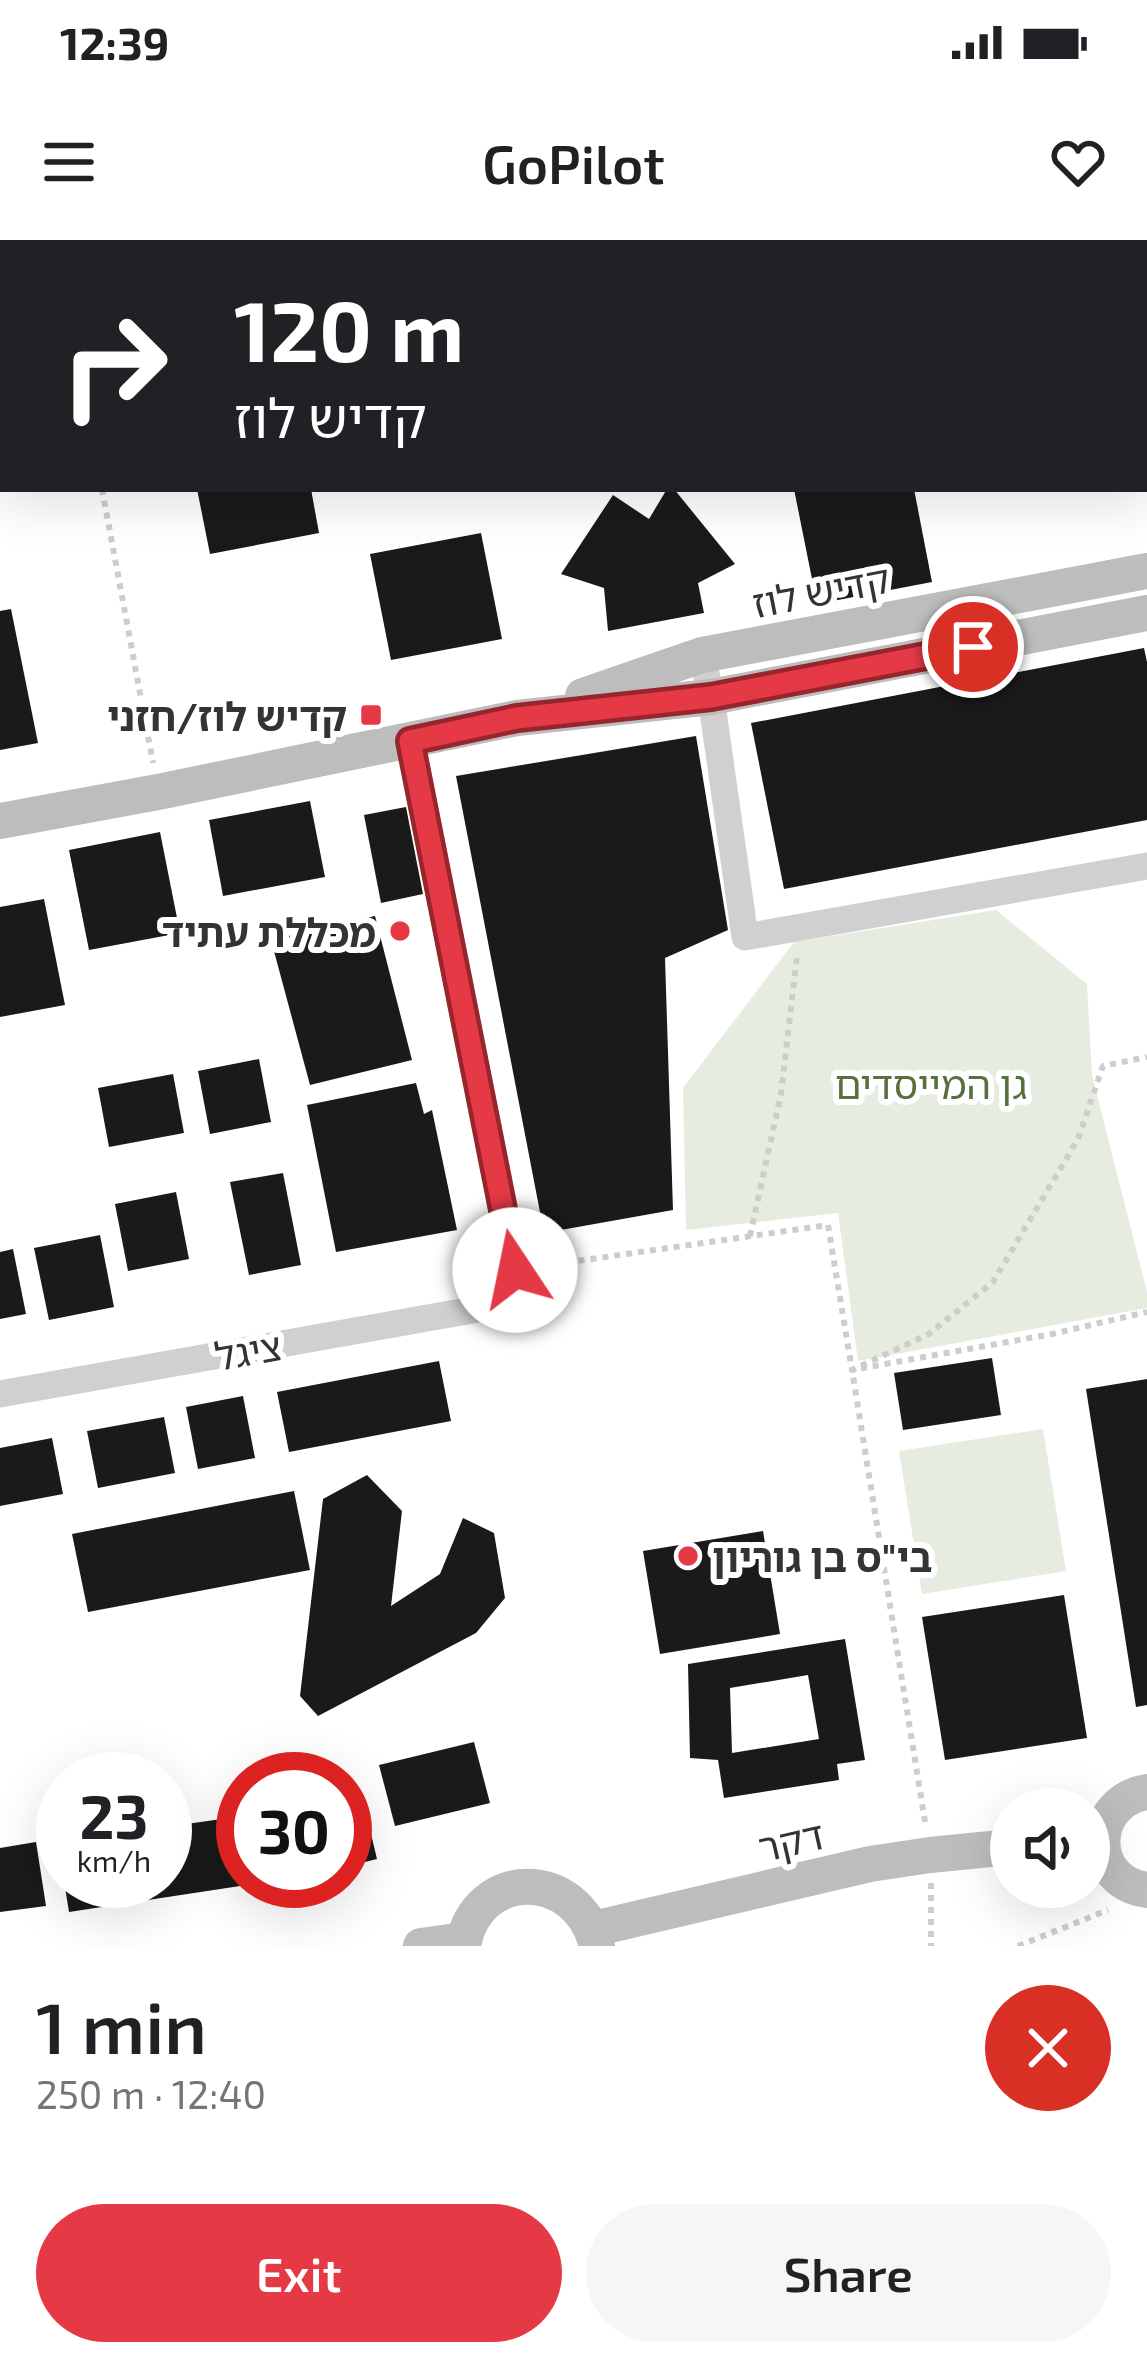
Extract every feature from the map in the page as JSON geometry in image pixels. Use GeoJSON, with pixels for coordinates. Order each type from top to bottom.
{"type":"FeatureCollection","features":[{"type":"Feature","properties":{"kind":"street","name":"קדיש לוז"},"geometry":{"type":"LineString","coordinates":[[517,718],[702,656],[1147,571]]}},
{"type":"Feature","properties":{"kind":"street","name":"קדיש לוז"},"geometry":{"type":"LineString","coordinates":[[0,821],[517,718],[711,697],[1147,614]]}},
{"type":"Feature","properties":{"kind":"street"},"geometry":{"type":"LineString","coordinates":[[702,656],[745,937],[1147,866]]}},
{"type":"Feature","properties":{"kind":"street"},"geometry":{"type":"LineString","coordinates":[[410,741],[515,1270]]}},
{"type":"Feature","properties":{"kind":"street","name":"ציגל"},"geometry":{"type":"LineString","coordinates":[[0,1394],[495,1306],[515,1270]]}},
{"type":"Feature","properties":{"kind":"street"},"geometry":{"type":"LineString","coordinates":[[1110,1814],[1126,1798],[1147,1792]]}},
{"type":"Feature","properties":{"kind":"street","name":"דקר"},"geometry":{"type":"LineString","coordinates":[[595,1938],[870,1864],[990,1849]]}},
{"type":"Feature","properties":{"kind":"street"},"geometry":{"type":"LineString","coordinates":[[1110,1868],[1135,1885]]}},
{"type":"Feature","properties":{"kind":"street"},"geometry":{"type":"LineString","coordinates":[[421,1946],[463,1943],[471,1920],[485,1904],[503,1892],[524,1887],[566,1896],[582,1910],[595,1938]]}},
{"type":"Feature","properties":{"kind":"path"},"geometry":{"type":"LineString","coordinates":[[104,492],[158,792]]}},
{"type":"Feature","properties":{"kind":"path"},"geometry":{"type":"LineString","coordinates":[[750,1237],[781,1094],[800,927]]}},
{"type":"Feature","properties":{"kind":"path"},"geometry":{"type":"LineString","coordinates":[[852,1370],[929,1334],[993,1282],[1078,1139],[1103,1066],[1147,1057]]}},
{"type":"Feature","properties":{"kind":"path"},"geometry":{"type":"LineString","coordinates":[[515,1270],[828,1225],[931,1855],[931,1946]]}},
{"type":"Feature","properties":{"kind":"path"},"geometry":{"type":"LineString","coordinates":[[852,1370],[1147,1312]]}},
{"type":"Feature","properties":{"kind":"path"},"geometry":{"type":"LineString","coordinates":[[1018,1946],[1110,1910],[1135,1885]]}},
{"type":"Feature","properties":{"kind":"green space","name":"גן המייסדים"},"geometry":{"type":"Polygon","coordinates":[[[996,910],[1087,984],[1092,1075],[1147,1292],[1147,1308],[858,1361],[838,1213],[686,1230],[683,1088],[794,942],[996,910]]]}},
{"type":"Feature","properties":{"kind":"green space"},"geometry":{"type":"Polygon","coordinates":[[[1043,1429],[1066,1571],[922,1594],[899,1451],[1043,1429]]]}},
{"type":"Feature","properties":{"kind":"building"},"geometry":{"type":"Polygon","coordinates":[[[198,492],[312,492],[319,533],[210,554],[198,492]]]}},
{"type":"Feature","properties":{"kind":"building"},"geometry":{"type":"Polygon","coordinates":[[[665,492],[676,492],[735,564],[698,583],[704,613],[608,631],[604,588],[561,574],[613,495],[649,519],[665,492]]]}},
{"type":"Feature","properties":{"kind":"building"},"geometry":{"type":"Polygon","coordinates":[[[795,492],[915,492],[932,582],[817,604],[795,492]]]}},
{"type":"Feature","properties":{"kind":"building"},"geometry":{"type":"Polygon","coordinates":[[[481,533],[502,639],[391,660],[370,554],[481,533]]]}},
{"type":"Feature","properties":{"kind":"building"},"geometry":{"type":"Polygon","coordinates":[[[11,609],[38,743],[0,750],[0,611],[11,609]]]}},
{"type":"Feature","properties":{"kind":"building"},"geometry":{"type":"Polygon","coordinates":[[[1144,648],[1147,820],[784,889],[751,723],[1144,648]]]}},
{"type":"Feature","properties":{"kind":"building"},"geometry":{"type":"Polygon","coordinates":[[[696,736],[728,930],[665,958],[673,1210],[544,1233],[456,776],[696,736]]]}},
{"type":"Feature","properties":{"kind":"building"},"geometry":{"type":"Polygon","coordinates":[[[310,801],[325,877],[223,896],[209,820],[310,801]]]}},
{"type":"Feature","properties":{"kind":"building"},"geometry":{"type":"Polygon","coordinates":[[[406,807],[423,894],[381,903],[364,815],[406,807]]]}},
{"type":"Feature","properties":{"kind":"building"},"geometry":{"type":"Polygon","coordinates":[[[160,832],[180,933],[89,950],[69,850],[160,832]]]}},
{"type":"Feature","properties":{"kind":"building"},"geometry":{"type":"Polygon","coordinates":[[[44,899],[65,1005],[0,1017],[0,907],[44,899]]]}},
{"type":"Feature","properties":{"kind":"building"},"geometry":{"type":"Polygon","coordinates":[[[375,916],[412,1060],[310,1085],[271,940],[375,916]]]}},
{"type":"Feature","properties":{"kind":"building"},"geometry":{"type":"Polygon","coordinates":[[[259,1059],[271,1122],[210,1134],[198,1071],[259,1059]]]}},
{"type":"Feature","properties":{"kind":"building"},"geometry":{"type":"Polygon","coordinates":[[[173,1074],[184,1133],[109,1147],[98,1088],[173,1074]]]}},
{"type":"Feature","properties":{"kind":"building"},"geometry":{"type":"Polygon","coordinates":[[[416,1083],[424,1114],[432,1110],[457,1230],[336,1252],[307,1105],[416,1083]]]}},
{"type":"Feature","properties":{"kind":"building"},"geometry":{"type":"Polygon","coordinates":[[[283,1173],[301,1265],[249,1275],[230,1182],[283,1173]]]}},
{"type":"Feature","properties":{"kind":"building"},"geometry":{"type":"Polygon","coordinates":[[[176,1192],[189,1259],[128,1271],[115,1204],[176,1192]]]}},
{"type":"Feature","properties":{"kind":"building"},"geometry":{"type":"Polygon","coordinates":[[[100,1235],[114,1307],[49,1320],[34,1248],[100,1235]]]}},
{"type":"Feature","properties":{"kind":"building"},"geometry":{"type":"Polygon","coordinates":[[[13,1249],[26,1314],[0,1319],[0,1252],[13,1249]]]}},
{"type":"Feature","properties":{"kind":"building"},"geometry":{"type":"Polygon","coordinates":[[[992,1358],[1001,1415],[903,1430],[894,1373],[992,1358]]]}},
{"type":"Feature","properties":{"kind":"building"},"geometry":{"type":"Polygon","coordinates":[[[439,1361],[451,1421],[289,1452],[277,1392],[439,1361]]]}},
{"type":"Feature","properties":{"kind":"building"},"geometry":{"type":"Polygon","coordinates":[[[1147,1379],[1147,1705],[1136,1707],[1086,1389],[1147,1379]]]}},
{"type":"Feature","properties":{"kind":"building"},"geometry":{"type":"Polygon","coordinates":[[[243,1396],[255,1458],[198,1469],[186,1407],[243,1396]]]}},
{"type":"Feature","properties":{"kind":"building"},"geometry":{"type":"Polygon","coordinates":[[[164,1417],[175,1473],[98,1488],[87,1431],[164,1417]]]}},
{"type":"Feature","properties":{"kind":"building"},"geometry":{"type":"Polygon","coordinates":[[[52,1438],[63,1494],[0,1506],[0,1448],[52,1438]]]}},
{"type":"Feature","properties":{"kind":"building"},"geometry":{"type":"Polygon","coordinates":[[[367,1475],[402,1511],[391,1606],[440,1574],[463,1518],[494,1533],[505,1598],[476,1633],[318,1716],[300,1696],[323,1499],[367,1475]]]}},
{"type":"Feature","properties":{"kind":"building"},"geometry":{"type":"Polygon","coordinates":[[[294,1491],[310,1570],[88,1612],[72,1534],[294,1491]]]}},
{"type":"Feature","properties":{"kind":"building"},"geometry":{"type":"Polygon","coordinates":[[[763,1531],[780,1634],[660,1654],[643,1551],[763,1531]]]}},
{"type":"Feature","properties":{"kind":"building"},"geometry":{"type":"Polygon","coordinates":[[[1064,1595],[1087,1738],[945,1760],[922,1617],[1064,1595]]]}},
{"type":"Feature","properties":{"kind":"building"},"geometry":{"type":"Polygon","coordinates":[[[845,1639],[865,1760],[837,1764],[839,1780],[724,1798],[718,1760],[690,1758],[688,1664],[845,1639]],[[808,1675],[730,1688],[732,1753],[819,1739],[808,1675]]]}},
{"type":"Feature","properties":{"kind":"building"},"geometry":{"type":"Polygon","coordinates":[[[474,1742],[490,1803],[395,1826],[379,1765],[474,1742]]]}},
{"type":"Feature","properties":{"kind":"building"},"geometry":{"type":"Polygon","coordinates":[[[216,1820],[216,1890],[192,1893],[192,1823],[216,1820]]]}},
{"type":"Feature","properties":{"kind":"building"},"geometry":{"type":"Polygon","coordinates":[[[36,1842],[36,1907],[0,1912],[0,1848],[36,1842]]]}},
{"type":"Feature","properties":{"kind":"place","name":"קדיש לוז/חזני"},"geometry":{"type":"Point","coordinates":[371,715]}},
{"type":"Feature","properties":{"kind":"place","name":"מכללת עתיד"},"geometry":{"type":"Point","coordinates":[400,931]}},
{"type":"Feature","properties":{"kind":"place","name":"בי\"ס בן גוריון"},"geometry":{"type":"Point","coordinates":[688,1556]}},
{"type":"Feature","properties":{"kind":"route"},"geometry":{"type":"LineString","coordinates":[[515,1270],[410,741],[517,718],[711,697],[973,647]]}}]}
